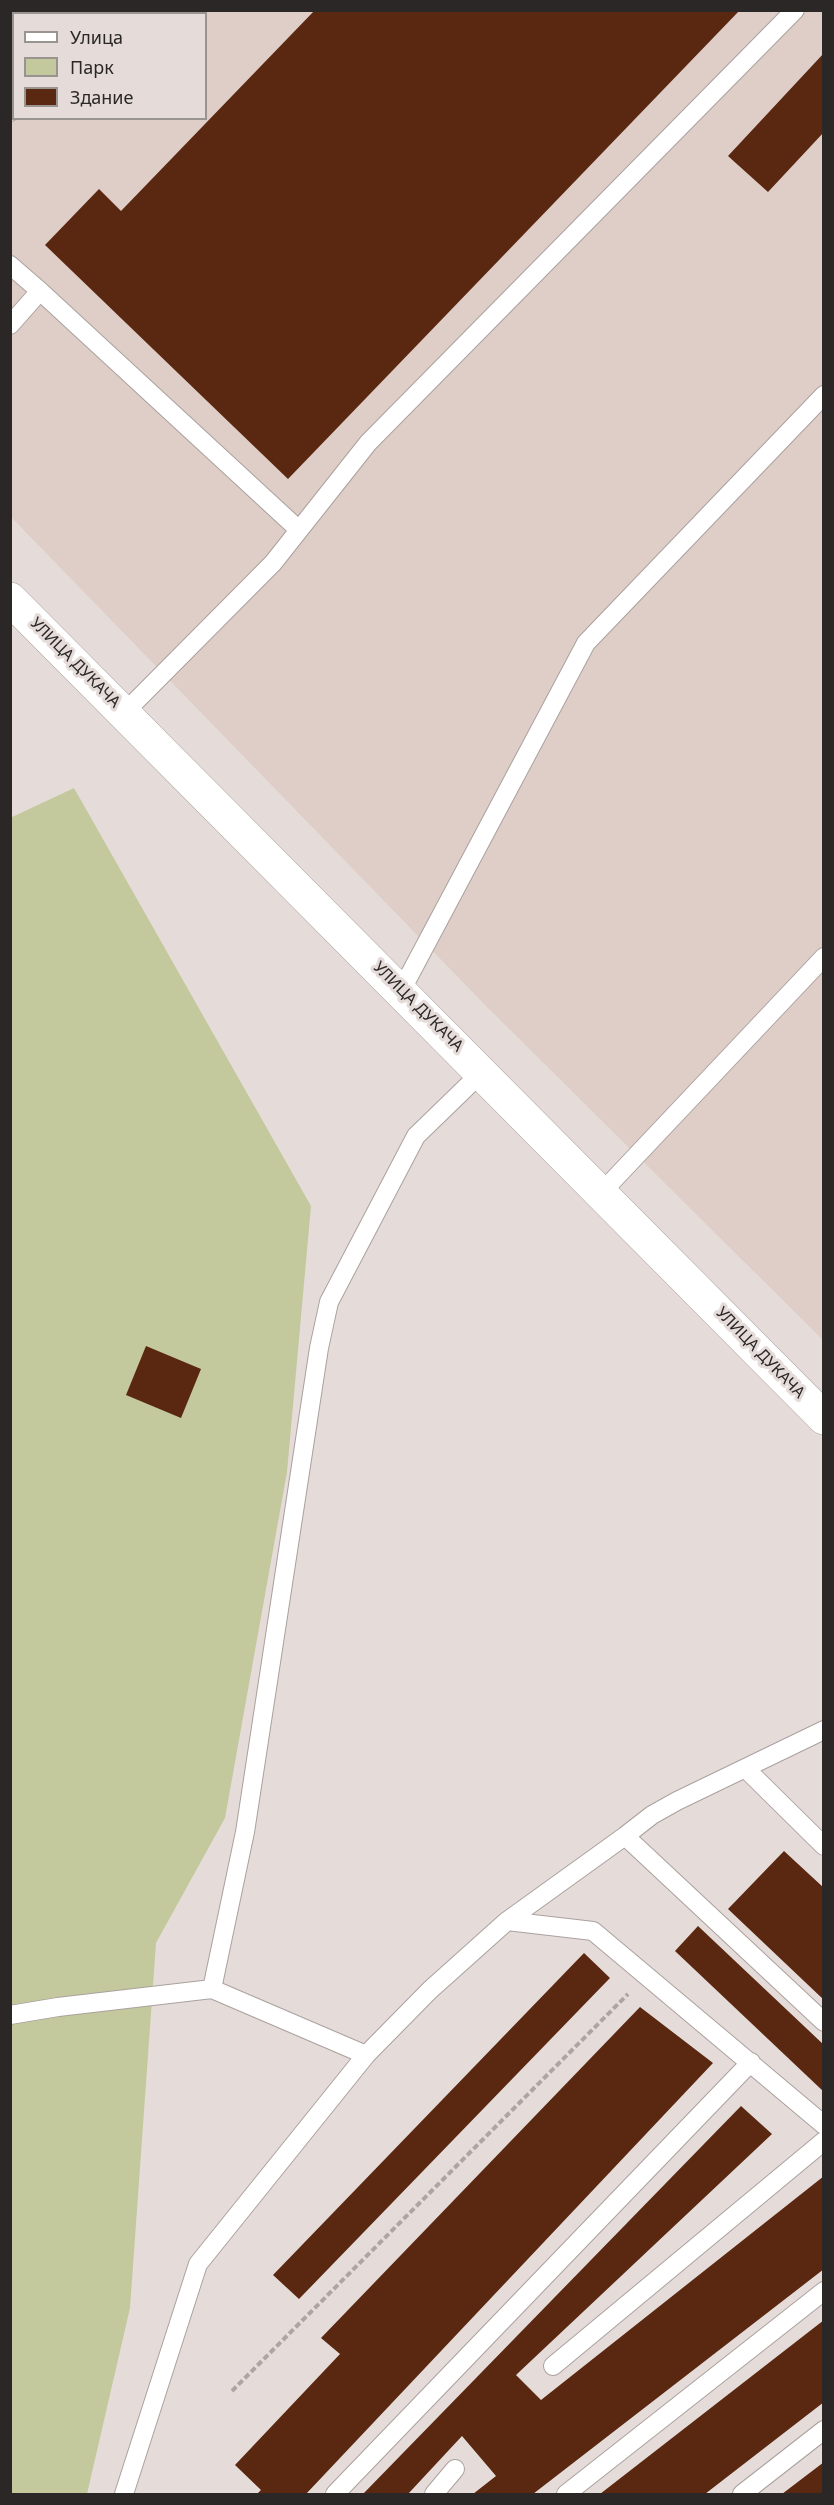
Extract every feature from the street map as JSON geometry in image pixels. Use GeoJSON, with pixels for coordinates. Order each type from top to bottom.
{"type":"FeatureCollection","features":[{"type":"Feature","properties":{"kind":"street","name":"УЛИЦА ДУКАЧА"},"geometry":{"type":"LineString","coordinates":[[10,599],[602,1192],[824,1418]]}},
{"type":"Feature","properties":{"kind":"lane"},"geometry":{"type":"LineString","coordinates":[[124,713],[273,563],[368,443],[795,10]]}},
{"type":"Feature","properties":{"kind":"lane"},"geometry":{"type":"LineString","coordinates":[[10,265],[299,530]]}},
{"type":"Feature","properties":{"kind":"lane"},"geometry":{"type":"LineString","coordinates":[[10,325],[40,291]]}},
{"type":"Feature","properties":{"kind":"lane"},"geometry":{"type":"LineString","coordinates":[[401,991],[586,643],[824,395]]}},
{"type":"Feature","properties":{"kind":"lane"},"geometry":{"type":"LineString","coordinates":[[602,1192],[824,957]]}},
{"type":"Feature","properties":{"kind":"lane"},"geometry":{"type":"LineString","coordinates":[[212,1989],[245,1832],[319,1348],[329,1302],[416,1136],[482,1072]]}},
{"type":"Feature","properties":{"kind":"lane"},"geometry":{"type":"LineString","coordinates":[[124,2494],[198,2264],[366,2055],[430,1990],[507,1921],[652,1815],[824,1730]]}},
{"type":"Feature","properties":{"kind":"lane"},"geometry":{"type":"LineString","coordinates":[[746,1769],[824,1845]]}},
{"type":"Feature","properties":{"kind":"lane"},"geometry":{"type":"LineString","coordinates":[[625,1836],[824,2022]]}},
{"type":"Feature","properties":{"kind":"lane"},"geometry":{"type":"LineString","coordinates":[[507,1921],[592,1931],[824,2125]]}},
{"type":"Feature","properties":{"kind":"lane"},"geometry":{"type":"LineString","coordinates":[[10,2015],[58,2007],[212,1989],[366,2055]]}},
{"type":"Feature","properties":{"kind":"lane"},"geometry":{"type":"LineString","coordinates":[[335,2494],[750,2062]]}},
{"type":"Feature","properties":{"kind":"lane"},"geometry":{"type":"LineString","coordinates":[[553,2366],[824,2141]]}},
{"type":"Feature","properties":{"kind":"lane"},"geometry":{"type":"LineString","coordinates":[[566,2494],[824,2291]]}},
{"type":"Feature","properties":{"kind":"lane"},"geometry":{"type":"LineString","coordinates":[[742,2494],[824,2430]]}},
{"type":"Feature","properties":{"kind":"lane"},"geometry":{"type":"LineString","coordinates":[[434,2494],[455,2469]]}},
{"type":"Feature","properties":{"kind":"path"},"geometry":{"type":"LineString","coordinates":[[232,2391],[646,1976]]}},
{"type":"Feature","properties":{"kind":"shaded area"},"geometry":{"type":"Polygon","coordinates":[[[11,11],[823,11],[823,1340],[487,1007],[11,517],[11,11]]]}},
{"type":"Feature","properties":{"kind":"green space"},"geometry":{"type":"Polygon","coordinates":[[[74,788],[311,1206],[287,1472],[225,1818],[156,1943],[130,2308],[87,2494],[10,2494],[10,818],[74,788]]]}},
{"type":"Feature","properties":{"kind":"building"},"geometry":{"type":"Polygon","coordinates":[[[315,10],[740,10],[288,479],[45,245],[99,189],[121,211],[315,10]]]}},
{"type":"Feature","properties":{"kind":"building"},"geometry":{"type":"Polygon","coordinates":[[[824,53],[824,132],[768,192],[728,156],[824,53]]]}},
{"type":"Feature","properties":{"kind":"building"},"geometry":{"type":"Polygon","coordinates":[[[146,1346],[201,1369],[181,1418],[126,1395],[146,1346]]]}},
{"type":"Feature","properties":{"kind":"building"},"geometry":{"type":"Polygon","coordinates":[[[784,1851],[824,1888],[824,2000],[728,1909],[784,1851]]]}},
{"type":"Feature","properties":{"kind":"building"},"geometry":{"type":"Polygon","coordinates":[[[698,1926],[824,2045],[824,2092],[675,1951],[698,1926]]]}},
{"type":"Feature","properties":{"kind":"building"},"geometry":{"type":"Polygon","coordinates":[[[584,1953],[610,1978],[299,2299],[273,2275],[584,1953]]]}},
{"type":"Feature","properties":{"kind":"building"},"geometry":{"type":"Polygon","coordinates":[[[640,2007],[713,2063],[306,2494],[257,2494],[261,2490],[235,2465],[340,2354],[321,2338],[640,2007]]]}},
{"type":"Feature","properties":{"kind":"building"},"geometry":{"type":"Polygon","coordinates":[[[741,2106],[772,2134],[516,2375],[541,2400],[824,2176],[824,2269],[533,2494],[473,2494],[496,2476],[462,2436],[408,2494],[363,2494],[741,2106]]]}},
{"type":"Feature","properties":{"kind":"building"},"geometry":{"type":"Polygon","coordinates":[[[824,2320],[824,2402],[705,2494],[600,2494],[824,2320]]]}},
{"type":"Feature","properties":{"kind":"building"},"geometry":{"type":"Polygon","coordinates":[[[824,2462],[824,2494],[782,2494],[824,2462]]]}}]}
